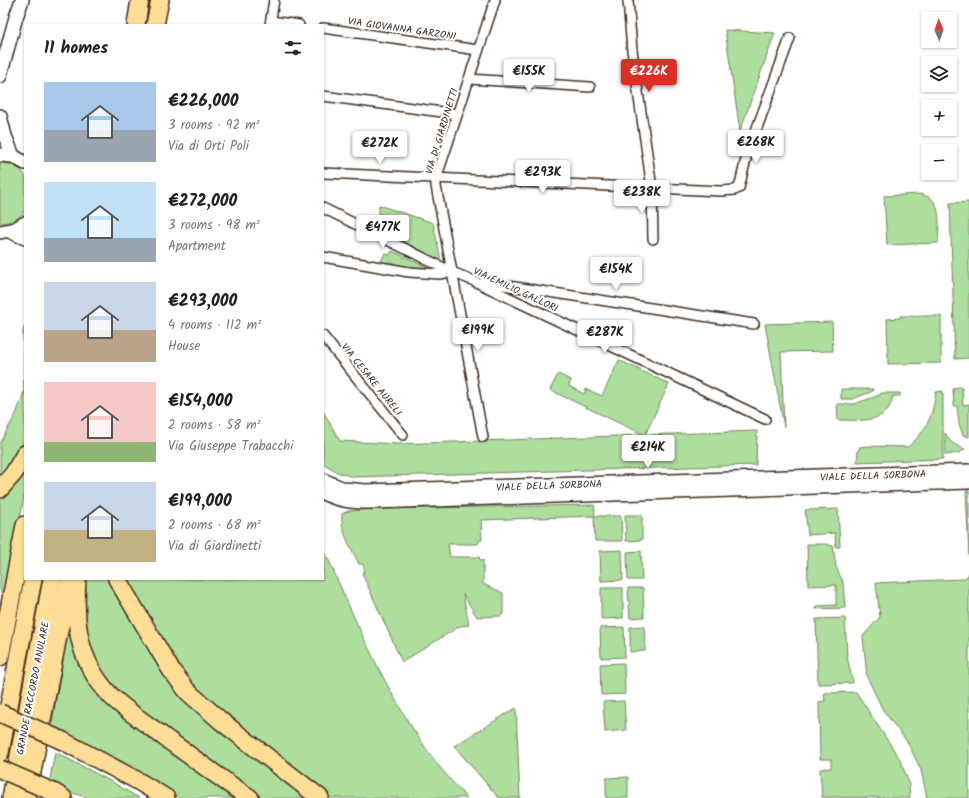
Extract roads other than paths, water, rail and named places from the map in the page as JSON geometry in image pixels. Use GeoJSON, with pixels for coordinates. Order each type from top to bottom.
{"type":"FeatureCollection","features":[{"type":"Feature","properties":{"kind":"highway"},"geometry":{"type":"LineString","coordinates":[[136,24],[140,0]]}},
{"type":"Feature","properties":{"kind":"highway"},"geometry":{"type":"LineString","coordinates":[[155,24],[160,0]]}},
{"type":"Feature","properties":{"kind":"highway"},"geometry":{"type":"LineString","coordinates":[[0,490],[14,473],[24,456]]}},
{"type":"Feature","properties":{"kind":"highway"},"geometry":{"type":"LineString","coordinates":[[0,658],[24,530]]}},
{"type":"Feature","properties":{"kind":"highway","name":"GRANDE RACCORDO ANULARE"},"geometry":{"type":"LineString","coordinates":[[0,753],[33,580]]}},
{"type":"Feature","properties":{"kind":"highway","name":"GRANDE RACCORDO ANULARE"},"geometry":{"type":"LineString","coordinates":[[11,798],[52,580]]}},
{"type":"Feature","properties":{"kind":"highway"},"geometry":{"type":"LineString","coordinates":[[28,798],[69,580]]}},
{"type":"Feature","properties":{"kind":"highway"},"geometry":{"type":"LineString","coordinates":[[76,580],[76,616],[80,643],[88,662],[105,689],[127,710],[250,798]]}},
{"type":"Feature","properties":{"kind":"highway"},"geometry":{"type":"LineString","coordinates":[[118,580],[171,670],[188,692],[221,721],[320,798]]}},
{"type":"Feature","properties":{"kind":"highway"},"geometry":{"type":"LineString","coordinates":[[0,713],[63,741],[171,798]]}},
{"type":"Feature","properties":{"kind":"highway"},"geometry":{"type":"LineString","coordinates":[[0,769],[55,793],[72,798]]}},
{"type":"Feature","properties":{"kind":"highway"},"geometry":{"type":"LineString","coordinates":[[138,781],[166,798]]}},
{"type":"Feature","properties":{"kind":"street"},"geometry":{"type":"LineString","coordinates":[[0,76],[22,0]]}},
{"type":"Feature","properties":{"kind":"street"},"geometry":{"type":"LineString","coordinates":[[274,0],[270,23],[284,24]]}},
{"type":"Feature","properties":{"kind":"street","name":"VIA DI GIARDINETTI"},"geometry":{"type":"LineString","coordinates":[[483,437],[436,179],[495,0]]}},
{"type":"Feature","properties":{"kind":"street"},"geometry":{"type":"LineString","coordinates":[[628,0],[632,50],[652,188],[653,239]]}},
{"type":"Feature","properties":{"kind":"street","name":"VIA GIOVANNA GARZONI"},"geometry":{"type":"LineString","coordinates":[[324,28],[478,50]]}},
{"type":"Feature","properties":{"kind":"street"},"geometry":{"type":"LineString","coordinates":[[324,173],[721,191],[735,190],[739,188],[747,155],[790,38]]}},
{"type":"Feature","properties":{"kind":"street"},"geometry":{"type":"LineString","coordinates":[[469,78],[590,87]]}},
{"type":"Feature","properties":{"kind":"street"},"geometry":{"type":"LineString","coordinates":[[324,96],[457,114]]}},
{"type":"Feature","properties":{"kind":"street"},"geometry":{"type":"LineString","coordinates":[[0,116],[5,136],[6,155],[24,164]]}},
{"type":"Feature","properties":{"kind":"street"},"geometry":{"type":"LineString","coordinates":[[0,149],[5,136]]}},
{"type":"Feature","properties":{"kind":"street","name":"VIA EMILIO GALLORI"},"geometry":{"type":"LineString","coordinates":[[324,208],[452,272],[474,280],[765,419]]}},
{"type":"Feature","properties":{"kind":"street"},"geometry":{"type":"LineString","coordinates":[[4,232],[15,229],[24,224]]}},
{"type":"Feature","properties":{"kind":"street"},"geometry":{"type":"LineString","coordinates":[[4,232],[24,238]]}},
{"type":"Feature","properties":{"kind":"street"},"geometry":{"type":"LineString","coordinates":[[324,257],[409,272],[433,274],[452,272]]}},
{"type":"Feature","properties":{"kind":"street"},"geometry":{"type":"LineString","coordinates":[[474,280],[754,324]]}},
{"type":"Feature","properties":{"kind":"street","name":"VIA CESARE AURELI"},"geometry":{"type":"LineString","coordinates":[[324,337],[403,435]]}},
{"type":"Feature","properties":{"kind":"street","name":"VIALE DELLA SORBONA"},"geometry":{"type":"LineString","coordinates":[[324,480],[344,489],[366,491],[969,471]]}},
{"type":"Feature","properties":{"kind":"street","name":"VIALE DELLA SORBONA"},"geometry":{"type":"LineString","coordinates":[[324,493],[332,497],[348,501],[373,502],[969,482]]}}]}
